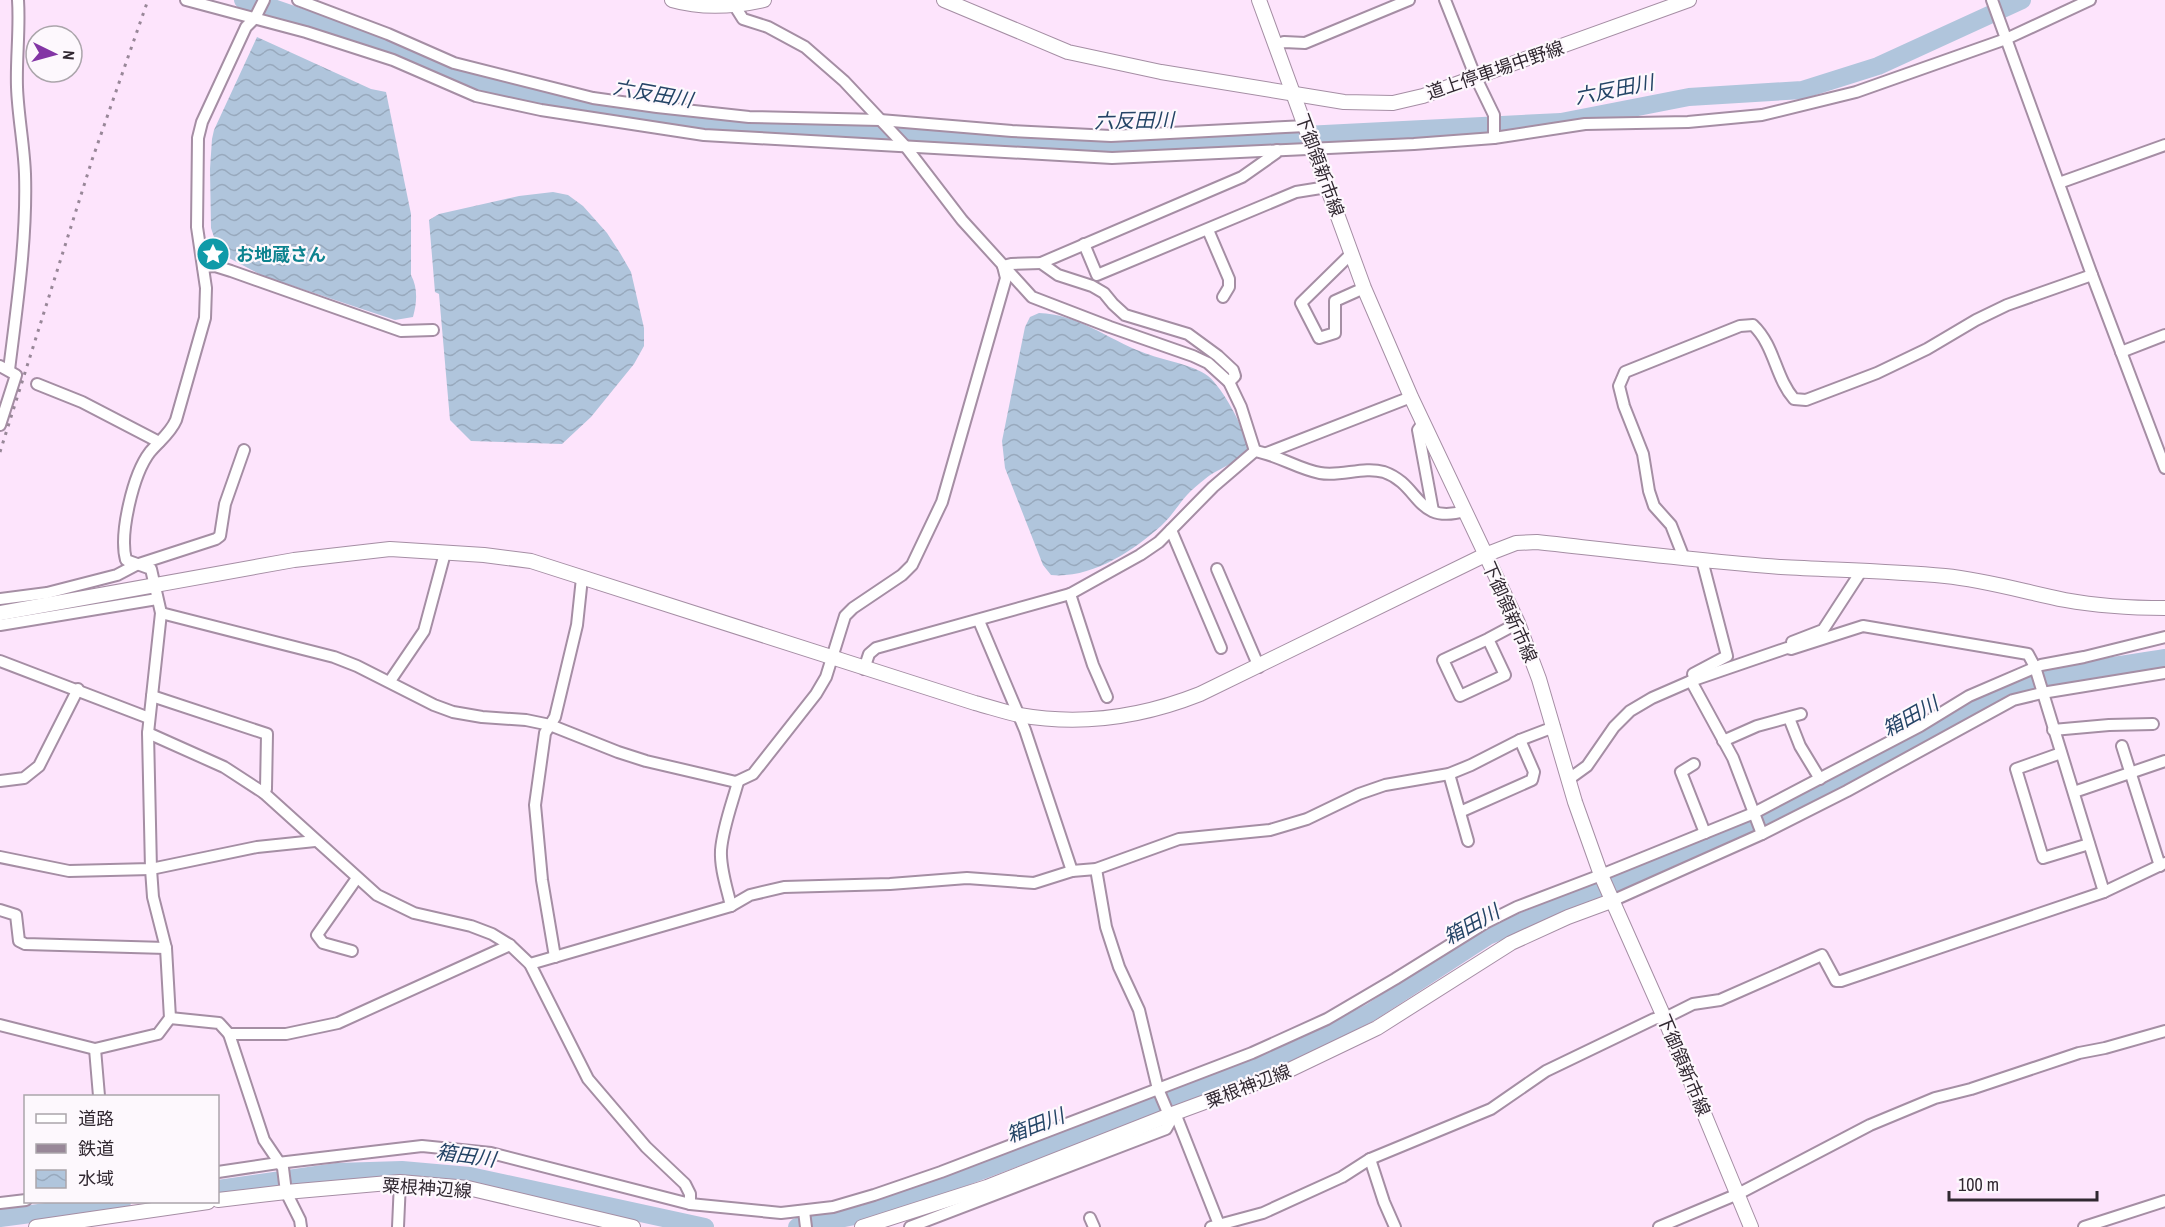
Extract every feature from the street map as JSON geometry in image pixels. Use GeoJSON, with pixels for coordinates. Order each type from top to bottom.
{"type":"FeatureCollection","features":[{"type":"Feature","properties":{"kind":"main road"},"geometry":{"type":"LineString","coordinates":[[672,0],[689,5],[764,0]]}},
{"type":"Feature","properties":{"kind":"main road","name":"道上停車場中野線"},"geometry":{"type":"LineString","coordinates":[[944,0],[1068,52],[1172,74],[1344,102],[1393,103],[1423,96],[1476,78],[1689,0]]}},
{"type":"Feature","properties":{"kind":"main road","name":"下御領新市線"},"geometry":{"type":"LineString","coordinates":[[1259,0],[1364,288],[1411,397],[1518,622],[1554,727],[1575,802],[1602,877],[1664,1017],[1751,1227]]}},
{"type":"Feature","properties":{"kind":"main road"},"geometry":{"type":"LineString","coordinates":[[0,613],[68,601],[157,592],[294,560],[390,549],[484,555],[531,561],[831,656],[864,669],[1019,715],[1099,720],[1168,707],[1200,694],[1485,555],[1516,543],[1537,542],[1702,560],[1783,567],[1862,570],[1977,581],[2068,601],[2138,608],[2165,608]]}},
{"type":"Feature","properties":{"kind":"main road","name":"粟根神辺線"},"geometry":{"type":"LineString","coordinates":[[862,1227],[987,1187],[1281,1074],[1377,1028],[1511,943],[1612,897]]}},
{"type":"Feature","properties":{"kind":"main road","name":"粟根神辺線"},"geometry":{"type":"LineString","coordinates":[[219,1200],[286,1190],[400,1182],[468,1188],[633,1227]]}},
{"type":"Feature","properties":{"kind":"main road"},"geometry":{"type":"LineString","coordinates":[[46,1226],[201,1203]]}},
{"type":"Feature","properties":{"kind":"street"},"geometry":{"type":"LineString","coordinates":[[0,425],[16,375],[5,368],[22,264],[25,213],[25,173],[17,86],[20,22],[18,0]]}},
{"type":"Feature","properties":{"kind":"street"},"geometry":{"type":"LineString","coordinates":[[186,0],[256,16],[393,60],[477,96],[541,110],[704,135],[1112,158],[1494,138],[1585,124],[1688,122],[1762,115],[1856,92],[2005,37],[2090,0]]}},
{"type":"Feature","properties":{"kind":"street"},"geometry":{"type":"LineString","coordinates":[[0,1025],[95,1049],[158,1034],[170,1018],[166,948],[153,897],[151,869],[148,732],[161,613],[151,569],[126,560],[126,519],[138,473],[148,453],[171,431],[193,365],[205,318],[206,288],[197,227],[198,138],[202,122],[246,27],[256,16],[264,0]]}},
{"type":"Feature","properties":{"kind":"street"},"geometry":{"type":"LineString","coordinates":[[298,0],[388,33],[454,63],[593,98],[748,117],[882,122],[1111,136],[1306,127]]}},
{"type":"Feature","properties":{"kind":"street"},"geometry":{"type":"LineString","coordinates":[[1275,45],[1284,42],[1305,42],[1409,0]]}},
{"type":"Feature","properties":{"kind":"street"},"geometry":{"type":"LineString","coordinates":[[1445,0],[1476,78],[1494,115],[1494,138]]}},
{"type":"Feature","properties":{"kind":"street"},"geometry":{"type":"LineString","coordinates":[[1992,0],[2165,468]]}},
{"type":"Feature","properties":{"kind":"street"},"geometry":{"type":"LineString","coordinates":[[732,3],[743,19],[768,27],[805,47],[844,81],[904,145],[962,220],[1032,297],[1208,363],[1229,382],[1241,407],[1255,451]]}},
{"type":"Feature","properties":{"kind":"street"},"geometry":{"type":"LineString","coordinates":[[2059,183],[2165,145]]}},
{"type":"Feature","properties":{"kind":"street"},"geometry":{"type":"LineString","coordinates":[[1004,266],[1041,263],[1242,177],[1276,153],[1276,150]]}},
{"type":"Feature","properties":{"kind":"street"},"geometry":{"type":"LineString","coordinates":[[1084,244],[1097,275],[1296,192],[1327,187]]}},
{"type":"Feature","properties":{"kind":"street"},"geometry":{"type":"LineString","coordinates":[[1208,230],[1229,279],[1229,287],[1223,297]]}},
{"type":"Feature","properties":{"kind":"street"},"geometry":{"type":"LineString","coordinates":[[1352,253],[1301,303],[1318,338],[1335,333],[1335,301],[1364,288]]}},
{"type":"Feature","properties":{"kind":"street"},"geometry":{"type":"LineString","coordinates":[[1041,263],[1058,274],[1092,286],[1104,293],[1125,315],[1188,334],[1233,370],[1235,376],[1229,382]]}},
{"type":"Feature","properties":{"kind":"street"},"geometry":{"type":"LineString","coordinates":[[203,267],[215,266],[231,271],[401,331],[433,330]]}},
{"type":"Feature","properties":{"kind":"street"},"geometry":{"type":"LineString","coordinates":[[161,613],[326,655],[357,666],[434,705],[453,712],[482,717],[526,720],[550,726],[646,761],[738,782],[753,774],[816,694],[826,677],[845,616],[853,608],[902,575],[912,565],[942,502],[1006,278],[1004,266]]}},
{"type":"Feature","properties":{"kind":"street"},"geometry":{"type":"LineString","coordinates":[[1684,558],[1671,525],[1654,506],[1649,491],[1643,454],[1624,406],[1619,386],[1625,372],[1635,366],[1740,326],[1753,325],[1773,353],[1789,393],[1794,399],[1806,400],[1877,374],[2007,305],[2092,275]]}},
{"type":"Feature","properties":{"kind":"street"},"geometry":{"type":"LineString","coordinates":[[2121,352],[2165,334]]}},
{"type":"Feature","properties":{"kind":"street"},"geometry":{"type":"LineString","coordinates":[[37,384],[82,402],[159,442]]}},
{"type":"Feature","properties":{"kind":"street"},"geometry":{"type":"LineString","coordinates":[[1267,453],[1411,397]]}},
{"type":"Feature","properties":{"kind":"street"},"geometry":{"type":"LineString","coordinates":[[1423,423],[1418,430],[1433,511]]}},
{"type":"Feature","properties":{"kind":"street"},"geometry":{"type":"LineString","coordinates":[[0,599],[47,593],[117,575],[136,565],[220,536],[225,504],[244,450]]}},
{"type":"Feature","properties":{"kind":"street"},"geometry":{"type":"LineString","coordinates":[[1255,451],[1267,453],[1322,473],[1358,470],[1386,473],[1400,480],[1426,509],[1448,515],[1465,511]]}},
{"type":"Feature","properties":{"kind":"street"},"geometry":{"type":"LineString","coordinates":[[864,669],[869,654],[876,648],[1070,594],[1140,555],[1160,542],[1213,487],[1255,451]]}},
{"type":"Feature","properties":{"kind":"street"},"geometry":{"type":"LineString","coordinates":[[1171,530],[1221,648]]}},
{"type":"Feature","properties":{"kind":"street"},"geometry":{"type":"LineString","coordinates":[[390,681],[424,632],[445,553]]}},
{"type":"Feature","properties":{"kind":"street"},"geometry":{"type":"LineString","coordinates":[[1702,560],[1727,656],[1683,680],[1688,683],[1733,758],[1762,834]]}},
{"type":"Feature","properties":{"kind":"street"},"geometry":{"type":"LineString","coordinates":[[1217,569],[1258,667]]}},
{"type":"Feature","properties":{"kind":"street"},"geometry":{"type":"LineString","coordinates":[[1787,648],[1789,644],[1823,630],[1862,570]]}},
{"type":"Feature","properties":{"kind":"street"},"geometry":{"type":"LineString","coordinates":[[555,957],[543,880],[535,805],[544,733],[555,717],[577,626],[582,578]]}},
{"type":"Feature","properties":{"kind":"street"},"geometry":{"type":"LineString","coordinates":[[0,625],[157,592]]}},
{"type":"Feature","properties":{"kind":"street"},"geometry":{"type":"LineString","coordinates":[[1070,594],[1093,665],[1107,697]]}},
{"type":"Feature","properties":{"kind":"street"},"geometry":{"type":"LineString","coordinates":[[979,621],[1019,715],[1072,871]]}},
{"type":"Feature","properties":{"kind":"street"},"geometry":{"type":"LineString","coordinates":[[1488,639],[1505,675],[1460,696],[1443,660],[1518,622]]}},
{"type":"Feature","properties":{"kind":"street"},"geometry":{"type":"LineString","coordinates":[[1569,779],[1587,766],[1623,717],[1652,698],[1787,648],[1791,649],[1863,626],[2028,654],[2035,667],[2103,892]]}},
{"type":"Feature","properties":{"kind":"street"},"geometry":{"type":"LineString","coordinates":[[219,1172],[280,1166],[422,1146],[491,1153],[690,1204],[781,1213],[833,1207],[885,1191],[1252,1053],[1327,1019],[1485,923],[1517,907],[1602,877],[1754,813],[1920,726],[1969,696],[2035,667],[2165,637]]}},
{"type":"Feature","properties":{"kind":"street"},"geometry":{"type":"LineString","coordinates":[[0,661],[149,718]]}},
{"type":"Feature","properties":{"kind":"street"},"geometry":{"type":"LineString","coordinates":[[1612,897],[1762,834],[2013,700],[2165,673]]}},
{"type":"Feature","properties":{"kind":"street"},"geometry":{"type":"LineString","coordinates":[[0,781],[24,778],[39,766],[78,689]]}},
{"type":"Feature","properties":{"kind":"street"},"geometry":{"type":"LineString","coordinates":[[152,696],[267,734],[264,793]]}},
{"type":"Feature","properties":{"kind":"street"},"geometry":{"type":"LineString","coordinates":[[1724,741],[1757,726],[1801,714]]}},
{"type":"Feature","properties":{"kind":"street"},"geometry":{"type":"LineString","coordinates":[[1789,718],[1800,746],[1820,779]]}},
{"type":"Feature","properties":{"kind":"street"},"geometry":{"type":"LineString","coordinates":[[2053,730],[2153,724]]}},
{"type":"Feature","properties":{"kind":"street"},"geometry":{"type":"LineString","coordinates":[[1920,726],[1930,746]]}},
{"type":"Feature","properties":{"kind":"street"},"geometry":{"type":"LineString","coordinates":[[530,963],[731,906],[750,895],[784,887],[890,884],[967,878],[1034,883],[1072,871],[1096,869],[1179,839],[1270,830],[1307,819],[1359,794],[1385,785],[1449,774],[1520,740],[1554,727]]}},
{"type":"Feature","properties":{"kind":"street"},"geometry":{"type":"LineString","coordinates":[[148,732],[224,767],[264,793],[377,895],[414,913],[471,926],[492,934],[510,945],[530,963],[588,1079],[646,1147],[685,1184],[690,1194],[690,1204]]}},
{"type":"Feature","properties":{"kind":"street"},"geometry":{"type":"LineString","coordinates":[[1460,812],[1532,780],[1534,772],[1520,740]]}},
{"type":"Feature","properties":{"kind":"street"},"geometry":{"type":"LineString","coordinates":[[1096,869],[1106,927],[1119,967],[1139,1010],[1158,1089],[1172,1114],[1217,1227],[1263,1213],[1342,1177],[1370,1158],[1491,1108],[1545,1071],[1693,1004],[1720,1000],[1822,955],[1836,981],[1841,981],[2103,892],[2162,864],[2122,746]]}},
{"type":"Feature","properties":{"kind":"street"},"geometry":{"type":"LineString","coordinates":[[2061,753],[2016,769],[2043,858],[2089,844]]}},
{"type":"Feature","properties":{"kind":"street"},"geometry":{"type":"LineString","coordinates":[[2074,792],[2130,771],[2165,761]]}},
{"type":"Feature","properties":{"kind":"street"},"geometry":{"type":"LineString","coordinates":[[1694,764],[1681,772],[1705,833]]}},
{"type":"Feature","properties":{"kind":"street"},"geometry":{"type":"LineString","coordinates":[[1449,774],[1468,841]]}},
{"type":"Feature","properties":{"kind":"street"},"geometry":{"type":"LineString","coordinates":[[731,906],[722,867],[721,850],[738,782]]}},
{"type":"Feature","properties":{"kind":"street"},"geometry":{"type":"LineString","coordinates":[[0,857],[69,871],[151,869],[257,847],[315,841]]}},
{"type":"Feature","properties":{"kind":"street"},"geometry":{"type":"LineString","coordinates":[[352,951],[323,943],[317,935],[357,878]]}},
{"type":"Feature","properties":{"kind":"street"},"geometry":{"type":"LineString","coordinates":[[0,910],[16,915],[19,941],[25,944],[166,948]]}},
{"type":"Feature","properties":{"kind":"street"},"geometry":{"type":"LineString","coordinates":[[230,1034],[286,1034],[338,1023],[510,945]]}},
{"type":"Feature","properties":{"kind":"street"},"geometry":{"type":"LineString","coordinates":[[170,1018],[219,1023],[230,1034],[264,1140],[280,1166],[286,1190],[301,1227]]}},
{"type":"Feature","properties":{"kind":"street"},"geometry":{"type":"LineString","coordinates":[[1659,1227],[1738,1194],[1870,1125],[1935,1098],[1971,1089],[2079,1053],[2165,1031]]}},
{"type":"Feature","properties":{"kind":"street"},"geometry":{"type":"LineString","coordinates":[[95,1049],[99,1095]]}},
{"type":"Feature","properties":{"kind":"street"},"geometry":{"type":"LineString","coordinates":[[910,1227],[1166,1129],[1172,1114]]}},
{"type":"Feature","properties":{"kind":"street"},"geometry":{"type":"LineString","coordinates":[[1370,1158],[1384,1202],[1395,1227]]}},
{"type":"Feature","properties":{"kind":"street"},"geometry":{"type":"LineString","coordinates":[[398,1227],[400,1182]]}},
{"type":"Feature","properties":{"kind":"street"},"geometry":{"type":"LineString","coordinates":[[0,1203],[24,1200]]}},
{"type":"Feature","properties":{"kind":"street"},"geometry":{"type":"LineString","coordinates":[[2084,1227],[2165,1201]]}},
{"type":"Feature","properties":{"kind":"street"},"geometry":{"type":"LineString","coordinates":[[804,1211],[806,1227]]}},
{"type":"Feature","properties":{"kind":"water"},"geometry":{"type":"Polygon","coordinates":[[[257,37],[371,89],[386,92],[411,214],[411,275],[416,296],[413,317],[395,320],[263,276],[229,258],[216,243],[211,228],[212,139],[214,130],[257,37]]]}},
{"type":"Feature","properties":{"kind":"water"},"geometry":{"type":"Polygon","coordinates":[[[553,192],[568,195],[583,206],[607,233],[620,253],[631,272],[644,328],[644,346],[634,364],[591,417],[562,444],[471,441],[450,420],[439,294],[435,292],[429,220],[439,214],[519,196],[553,192]]]}},
{"type":"Feature","properties":{"kind":"water"},"geometry":{"type":"Polygon","coordinates":[[[1039,313],[1053,314],[1079,322],[1129,347],[1194,368],[1208,376],[1220,389],[1232,409],[1248,447],[1240,457],[1210,475],[1193,489],[1150,536],[1110,562],[1081,573],[1066,575],[1051,575],[1043,565],[1005,468],[1002,441],[1025,327],[1030,317],[1039,313]]]}},
{"type":"Feature","properties":{"kind":"waterway","name":"六反田川"},"geometry":{"type":"LineString","coordinates":[[243,0],[375,43],[459,78],[677,123],[971,140],[1128,144],[1561,122],[1689,97],[1802,90],[1878,66],[2022,0]]}},
{"type":"Feature","properties":{"kind":"waterway","name":"箱田川"},"geometry":{"type":"LineString","coordinates":[[797,1227],[865,1214],[1194,1091],[1303,1047],[1371,1012],[1488,936],[1750,828],[1998,693],[2039,680],[2165,658]]}},
{"type":"Feature","properties":{"kind":"waterway","name":"箱田川"},"geometry":{"type":"LineString","coordinates":[[219,1189],[337,1172],[402,1170],[470,1176],[705,1227]]}},
{"type":"Feature","properties":{"kind":"waterway","name":"箱田川"},"geometry":{"type":"LineString","coordinates":[[0,1218],[114,1203]]}},
{"type":"Feature","properties":{"kind":"railway"},"geometry":{"type":"LineString","coordinates":[[0,452],[92,160],[148,0]]}},
{"type":"Feature","properties":{"kind":"place","name":"お地蔵さん"},"geometry":{"type":"Point","coordinates":[213,254]}}]}
